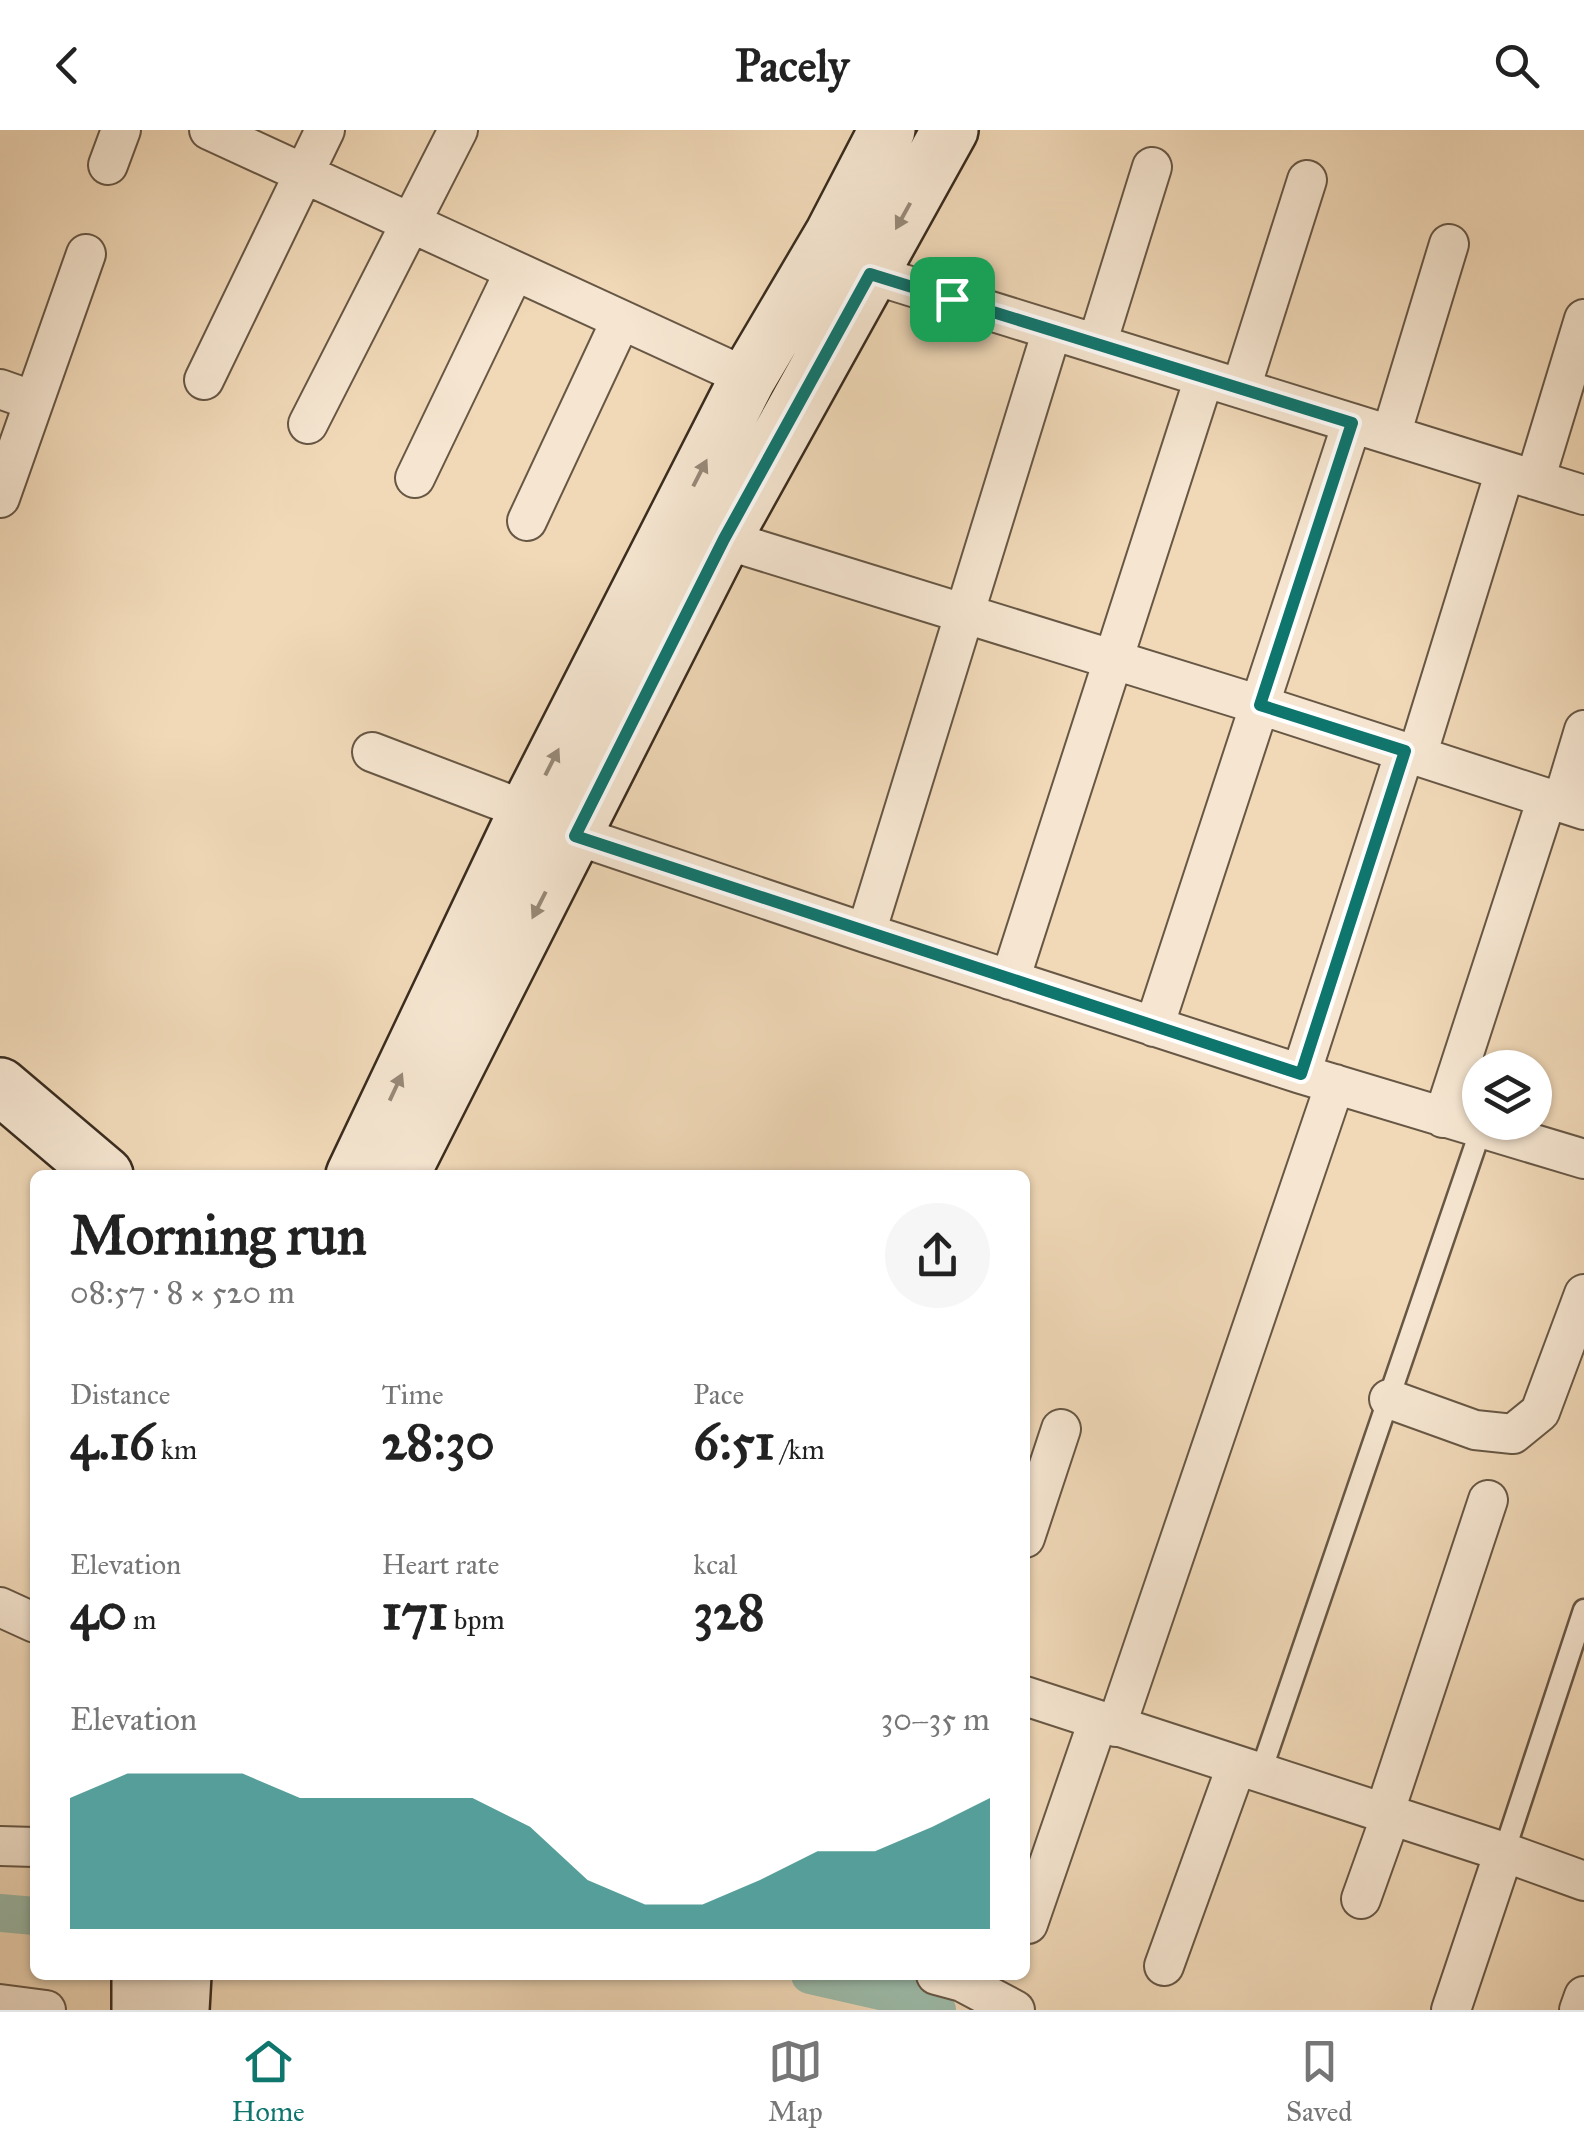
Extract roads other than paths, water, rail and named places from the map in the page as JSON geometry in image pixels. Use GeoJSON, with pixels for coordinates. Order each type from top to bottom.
{"type":"FeatureCollection","features":[{"type":"Feature","properties":{"kind":"street"},"geometry":{"type":"LineString","coordinates":[[209,130],[748,378]]}},
{"type":"Feature","properties":{"kind":"street"},"geometry":{"type":"LineString","coordinates":[[204,380],[325,130]]}},
{"type":"Feature","properties":{"kind":"street"},"geometry":{"type":"LineString","coordinates":[[308,424],[458,130]]}},
{"type":"Feature","properties":{"kind":"street"},"geometry":{"type":"LineString","coordinates":[[356,1170],[527,811],[748,378],[833,234],[887,130]]}},
{"type":"Feature","properties":{"kind":"street"},"geometry":{"type":"LineString","coordinates":[[404,1170],[724,539],[950,130]]}},
{"type":"Feature","properties":{"kind":"street"},"geometry":{"type":"LineString","coordinates":[[1098,344],[1152,167]]}},
{"type":"Feature","properties":{"kind":"street"},"geometry":{"type":"LineString","coordinates":[[1240,388],[1307,180]]}},
{"type":"Feature","properties":{"kind":"street"},"geometry":{"type":"LineString","coordinates":[[1391,435],[1449,244]]}},
{"type":"Feature","properties":{"kind":"street"},"geometry":{"type":"LineString","coordinates":[[0,498],[17,395],[86,254]]}},
{"type":"Feature","properties":{"kind":"street"},"geometry":{"type":"LineString","coordinates":[[415,478],[514,272]]}},
{"type":"Feature","properties":{"kind":"street"},"geometry":{"type":"LineString","coordinates":[[870,274],[1584,495]]}},
{"type":"Feature","properties":{"kind":"street"},"geometry":{"type":"LineString","coordinates":[[1030,1919],[1107,1724],[1318,1079],[1411,753],[1584,319]]}},
{"type":"Feature","properties":{"kind":"street"},"geometry":{"type":"LineString","coordinates":[[527,520],[620,320]]}},
{"type":"Feature","properties":{"kind":"street"},"geometry":{"type":"LineString","coordinates":[[866,934],[1052,330]]}},
{"type":"Feature","properties":{"kind":"street"},"geometry":{"type":"LineString","coordinates":[[1010,980],[1204,378]]}},
{"type":"Feature","properties":{"kind":"street"},"geometry":{"type":"LineString","coordinates":[[1154,1027],[1352,423]]}},
{"type":"Feature","properties":{"kind":"street"},"geometry":{"type":"LineString","coordinates":[[724,539],[1564,804]]}},
{"type":"Feature","properties":{"kind":"street"},"geometry":{"type":"LineString","coordinates":[[1443,1118],[1564,804],[1584,730]]}},
{"type":"Feature","properties":{"kind":"street"},"geometry":{"type":"LineString","coordinates":[[372,752],[527,811],[575,836],[866,934],[1462,1124]]}},
{"type":"Feature","properties":{"kind":"street"},"geometry":{"type":"LineString","coordinates":[[0,1086],[98,1170]]}},
{"type":"Feature","properties":{"kind":"street"},"geometry":{"type":"LineString","coordinates":[[1519,1140],[1584,1159]]}},
{"type":"Feature","properties":{"kind":"street"},"geometry":{"type":"LineString","coordinates":[[1389,1400],[1475,1430],[1513,1434],[1540,1412],[1584,1294]]}},
{"type":"Feature","properties":{"kind":"street"},"geometry":{"type":"LineString","coordinates":[[1030,1523],[1061,1429]]}},
{"type":"Feature","properties":{"kind":"street"},"geometry":{"type":"LineString","coordinates":[[1362,1899],[1488,1500]]}},
{"type":"Feature","properties":{"kind":"street"},"geometry":{"type":"LineString","coordinates":[[0,1606],[30,1621]]}},
{"type":"Feature","properties":{"kind":"street"},"geometry":{"type":"LineString","coordinates":[[1030,1698],[1584,1881]]}},
{"type":"Feature","properties":{"kind":"street"},"geometry":{"type":"LineString","coordinates":[[1164,1966],[1248,1770]]}},
{"type":"Feature","properties":{"kind":"street"},"geometry":{"type":"LineString","coordinates":[[0,1846],[30,1847]]}},
{"type":"Feature","properties":{"kind":"street"},"geometry":{"type":"LineString","coordinates":[[1452,2010],[1504,1852]]}},
{"type":"Feature","properties":{"kind":"street"},"geometry":{"type":"LineString","coordinates":[[140,1980],[140,2010]]}},
{"type":"Feature","properties":{"kind":"street"},"geometry":{"type":"LineString","coordinates":[[181,2010],[183,1980]]}},
{"type":"Feature","properties":{"kind":"street"},"geometry":{"type":"LineString","coordinates":[[955,1980],[1015,2010]]}},
{"type":"Feature","properties":{"kind":"street"},"geometry":{"type":"LineString","coordinates":[[1579,2010],[1584,1996]]}},
{"type":"Feature","properties":{"kind":"street"},"geometry":{"type":"LineString","coordinates":[[0,2004],[46,2010]]}},
{"type":"Feature","properties":{"kind":"lane"},"geometry":{"type":"LineString","coordinates":[[1248,1770],[1389,1400],[1477,1140]]}},
{"type":"Feature","properties":{"kind":"lane"},"geometry":{"type":"LineString","coordinates":[[1504,1852],[1584,1610]]}},
{"type":"Feature","properties":{"kind":"waterway"},"geometry":{"type":"LineString","coordinates":[[0,1913],[30,1916]]}},
{"type":"Feature","properties":{"kind":"waterway"},"geometry":{"type":"LineString","coordinates":[[832,1980],[916,1999],[937,2010]]}}]}
